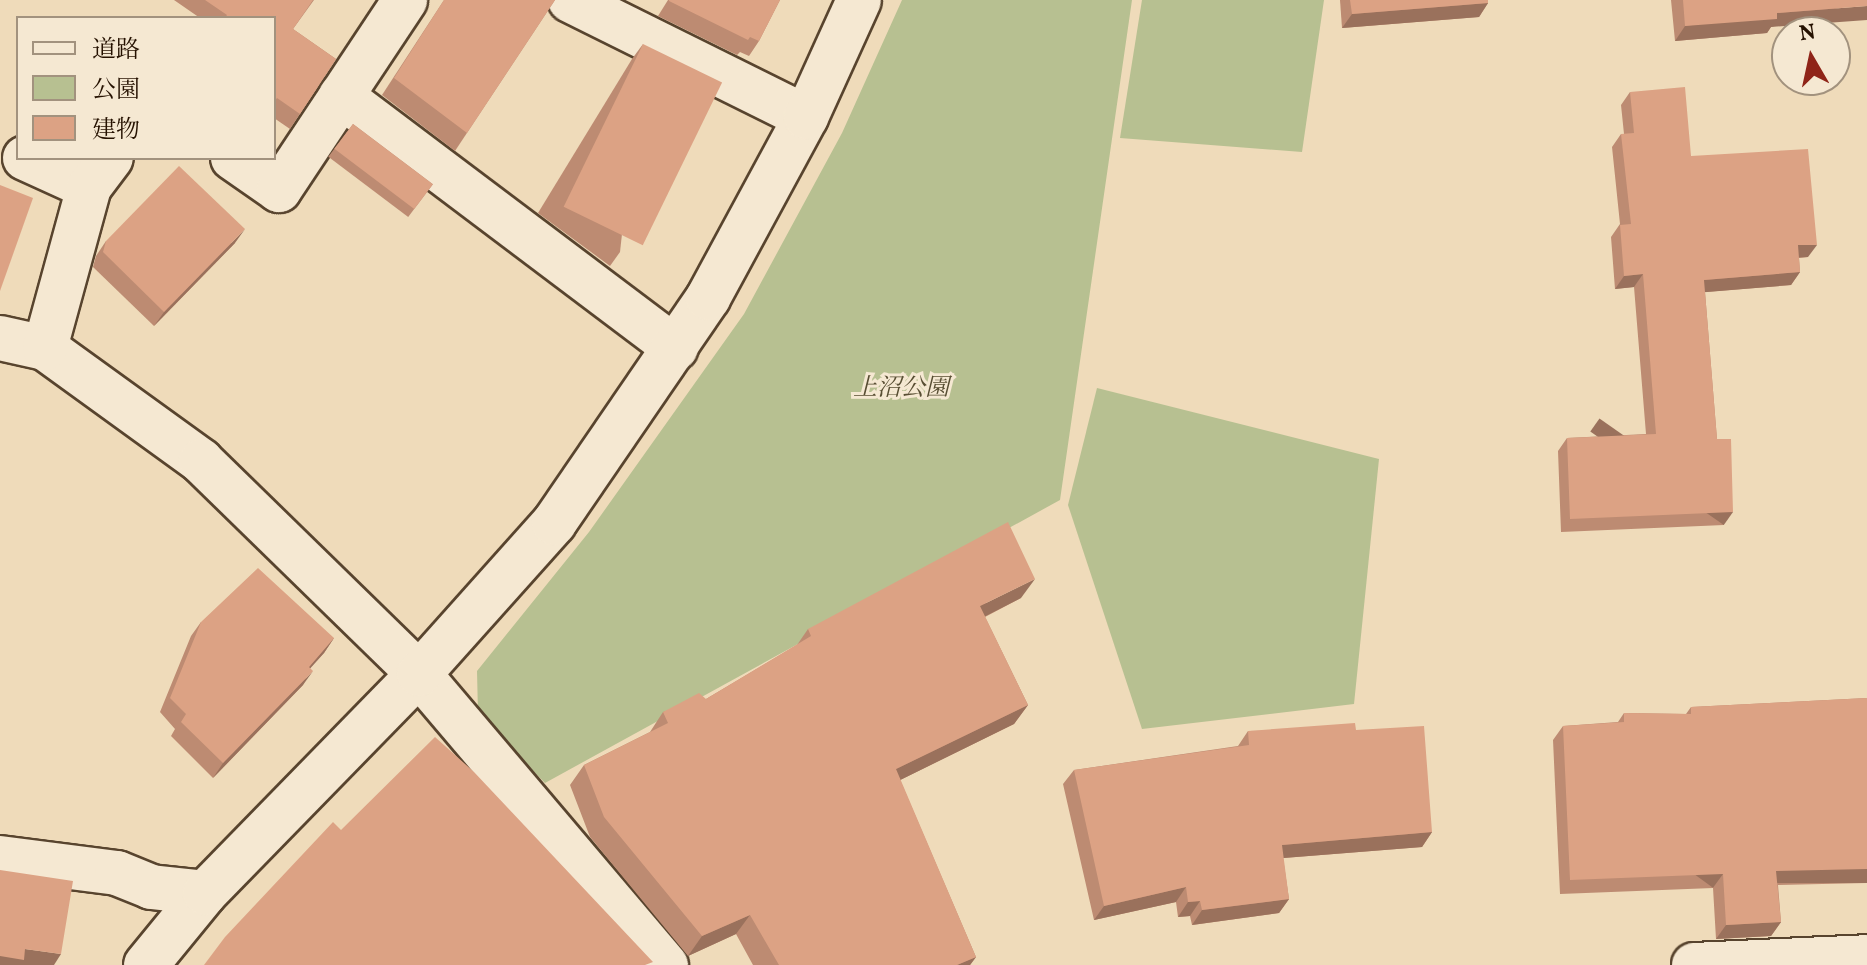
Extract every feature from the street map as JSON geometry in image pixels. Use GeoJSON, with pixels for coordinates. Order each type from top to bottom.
{"type":"FeatureCollection","features":[{"type":"Feature","properties":{"kind":"street"},"geometry":{"type":"LineString","coordinates":[[236,160],[279,190],[405,0]]}},
{"type":"Feature","properties":{"kind":"street"},"geometry":{"type":"LineString","coordinates":[[570,0],[806,117]]}},
{"type":"Feature","properties":{"kind":"street"},"geometry":{"type":"LineString","coordinates":[[146,965],[205,893],[419,674],[554,523],[708,298],[806,117],[859,0]]}},
{"type":"Feature","properties":{"kind":"street"},"geometry":{"type":"LineString","coordinates":[[341,96],[676,348]]}},
{"type":"Feature","properties":{"kind":"street"},"geometry":{"type":"LineString","coordinates":[[35,160],[100,173],[45,348]]}},
{"type":"Feature","properties":{"kind":"street"},"geometry":{"type":"LineString","coordinates":[[0,338],[45,348],[201,461],[419,674],[666,965]]}},
{"type":"Feature","properties":{"kind":"street"},"geometry":{"type":"LineString","coordinates":[[0,858],[117,873],[151,887],[205,893]]}},
{"type":"Feature","properties":{"kind":"street"},"geometry":{"type":"LineString","coordinates":[[1694,965],[1867,957]]}},
{"type":"Feature","properties":{"kind":"green space","name":"上沼公園"},"geometry":{"type":"Polygon","coordinates":[[[902,0],[1132,0],[1060,500],[545,783],[478,714],[477,671],[589,532],[744,314],[842,133],[902,0]]]}},
{"type":"Feature","properties":{"kind":"green space"},"geometry":{"type":"Polygon","coordinates":[[[1142,0],[1324,0],[1302,152],[1120,138],[1142,0]]]}},
{"type":"Feature","properties":{"kind":"green space"},"geometry":{"type":"Polygon","coordinates":[[[1097,388],[1379,459],[1354,704],[1142,729],[1068,505],[1097,388]]]}},
{"type":"Feature","properties":{"kind":"building"},"geometry":{"type":"Polygon","coordinates":[[[205,0],[313,0],[293,29],[336,59],[300,114],[276,99],[276,16],[227,15],[205,0]]]}},
{"type":"Feature","properties":{"kind":"building"},"geometry":{"type":"Polygon","coordinates":[[[444,0],[555,0],[467,133],[394,78],[444,0]]]}},
{"type":"Feature","properties":{"kind":"building"},"geometry":{"type":"Polygon","coordinates":[[[669,0],[780,0],[759,41],[750,37],[748,40],[669,0]]]}},
{"type":"Feature","properties":{"kind":"building"},"geometry":{"type":"Polygon","coordinates":[[[1350,0],[1488,0],[1488,3],[1352,14],[1350,0]]]}},
{"type":"Feature","properties":{"kind":"building"},"geometry":{"type":"Polygon","coordinates":[[[1683,0],[1867,0],[1867,6],[1777,13],[1771,19],[1685,26],[1683,0]]]}},
{"type":"Feature","properties":{"kind":"building"},"geometry":{"type":"Polygon","coordinates":[[[643,44],[722,83],[643,245],[564,207],[643,44]]]}},
{"type":"Feature","properties":{"kind":"building"},"geometry":{"type":"Polygon","coordinates":[[[1685,87],[1691,156],[1808,149],[1817,245],[1798,245],[1800,272],[1704,280],[1717,439],[1731,439],[1733,512],[1570,519],[1567,438],[1656,434],[1643,274],[1624,276],[1620,225],[1631,224],[1621,134],[1634,133],[1630,92],[1685,87]]]}},
{"type":"Feature","properties":{"kind":"building"},"geometry":{"type":"Polygon","coordinates":[[[353,124],[433,184],[414,209],[334,149],[353,124]]]}},
{"type":"Feature","properties":{"kind":"building"},"geometry":{"type":"Polygon","coordinates":[[[179,166],[245,229],[164,312],[103,252],[106,241],[179,166]]]}},
{"type":"Feature","properties":{"kind":"building"},"geometry":{"type":"Polygon","coordinates":[[[0,185],[33,198],[0,291],[0,185]]]}},
{"type":"Feature","properties":{"kind":"building"},"geometry":{"type":"Polygon","coordinates":[[[1008,522],[1035,579],[980,606],[1028,705],[896,769],[976,957],[957,965],[779,965],[750,915],[702,936],[604,817],[584,765],[668,723],[663,712],[699,693],[706,699],[811,636],[808,629],[1008,522]]]}},
{"type":"Feature","properties":{"kind":"building"},"geometry":{"type":"Polygon","coordinates":[[[258,568],[334,638],[309,667],[313,671],[223,763],[181,722],[186,714],[170,698],[201,622],[258,568]]]}},
{"type":"Feature","properties":{"kind":"building"},"geometry":{"type":"Polygon","coordinates":[[[1867,698],[1867,869],[1776,871],[1781,922],[1726,925],[1723,874],[1570,880],[1563,726],[1624,722],[1624,713],[1691,714],[1691,707],[1867,698]]]}},
{"type":"Feature","properties":{"kind":"building"},"geometry":{"type":"Polygon","coordinates":[[[1355,723],[1356,730],[1424,726],[1432,832],[1282,845],[1289,899],[1202,910],[1200,901],[1188,902],[1186,887],[1104,906],[1074,770],[1249,745],[1248,731],[1355,723]]]}},
{"type":"Feature","properties":{"kind":"building"},"geometry":{"type":"Polygon","coordinates":[[[435,737],[474,772],[653,962],[645,965],[204,965],[225,937],[333,822],[341,830],[435,737]]]}},
{"type":"Feature","properties":{"kind":"building"},"geometry":{"type":"Polygon","coordinates":[[[0,870],[73,881],[61,954],[25,949],[24,960],[0,956],[0,870]]]}}]}
